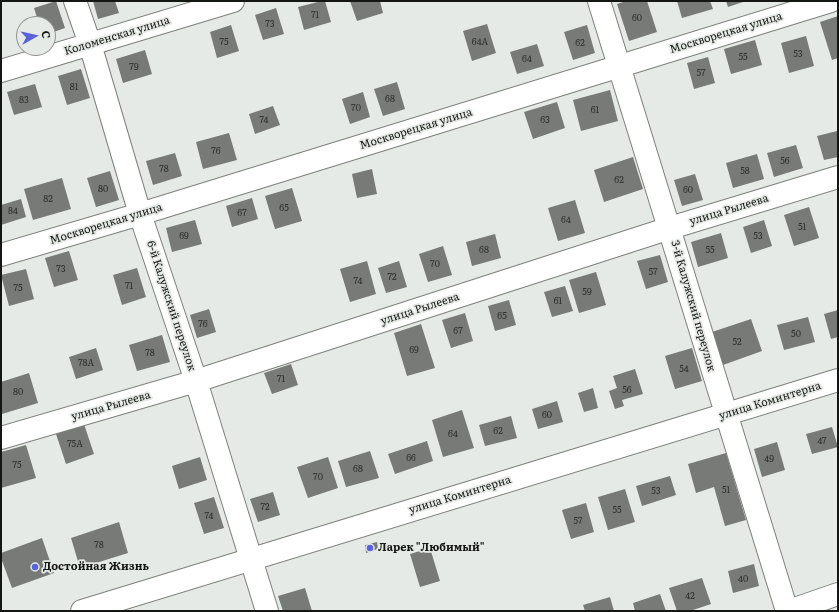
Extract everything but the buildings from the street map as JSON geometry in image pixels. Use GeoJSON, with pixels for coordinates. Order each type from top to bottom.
{"type":"FeatureCollection","features":[{"type":"Feature","properties":{"kind":"street","name":"6-й Калужский переулок"},"geometry":{"type":"LineString","coordinates":[[75,1],[90,44],[140,214],[196,381],[267,611]]}},
{"type":"Feature","properties":{"kind":"street","name":"Коломенская улица"},"geometry":{"type":"LineString","coordinates":[[1,71],[232,1]]}},
{"type":"Feature","properties":{"kind":"street","name":"3-й Калужский переулок"},"geometry":{"type":"LineString","coordinates":[[599,1],[618,66],[670,228],[725,415],[788,611]]}},
{"type":"Feature","properties":{"kind":"street","name":"Москворецкая улица"},"geometry":{"type":"LineString","coordinates":[[1,255],[140,214],[831,1]]}},
{"type":"Feature","properties":{"kind":"street","name":"улица Рылеева"},"geometry":{"type":"LineString","coordinates":[[1,438],[196,381],[670,228],[838,177]]}},
{"type":"Feature","properties":{"kind":"street","name":"улица Коминтерна"},"geometry":{"type":"LineString","coordinates":[[82,611],[838,380]]}},
{"type":"Feature","properties":{"kind":"street"},"geometry":{"type":"LineString","coordinates":[[788,611],[838,594]]}},
{"type":"Feature","properties":{"kind":"place","name":"Ларек \"Любимый\""},"geometry":{"type":"Point","coordinates":[370,548]}},
{"type":"Feature","properties":{"kind":"place","name":"Достойная Жизнь"},"geometry":{"type":"Point","coordinates":[35,567]}}]}
